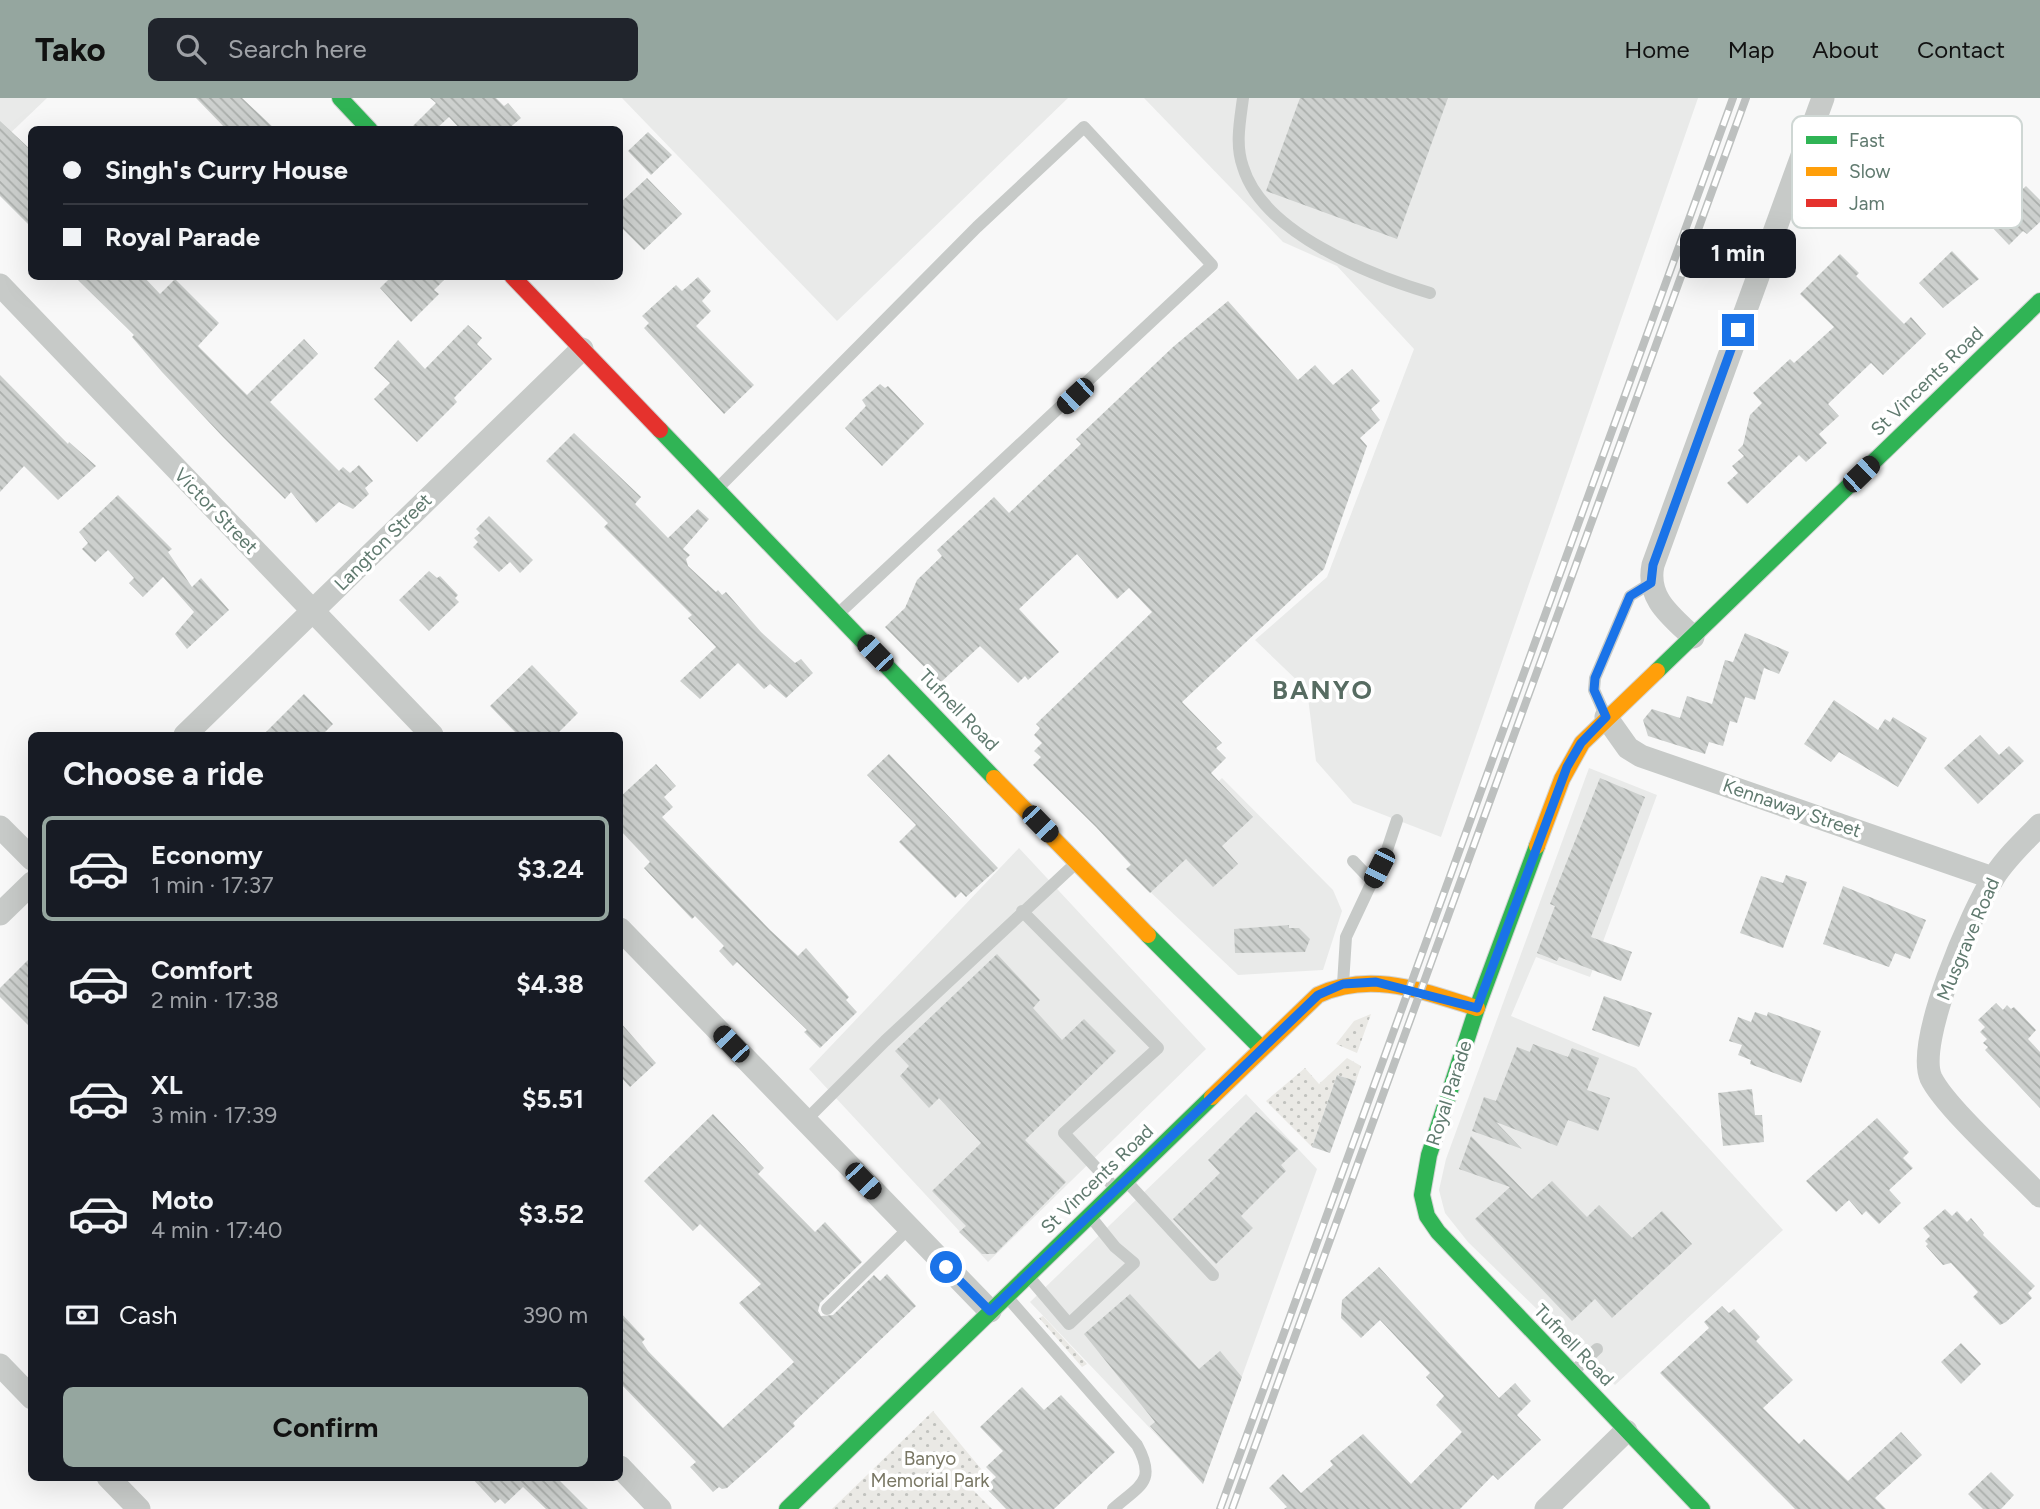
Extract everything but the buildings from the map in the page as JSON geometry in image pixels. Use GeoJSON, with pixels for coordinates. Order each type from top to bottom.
{"type":"FeatureCollection","features":[{"type":"Feature","properties":{"kind":"main road"},"geometry":{"type":"LineString","coordinates":[[340,98],[366,126]]}},
{"type":"Feature","properties":{"kind":"main road","name":"Tufnell Road"},"geometry":{"type":"LineString","coordinates":[[516,280],[1076,863],[1261,1048]]}},
{"type":"Feature","properties":{"kind":"main road","name":"St Vincents Road"},"geometry":{"type":"LineString","coordinates":[[1693,637],[2040,301]]}},
{"type":"Feature","properties":{"kind":"main road","name":"Royal Parade"},"geometry":{"type":"LineString","coordinates":[[1423,1204],[1422,1185],[1429,1155],[1477,1008],[1567,767],[1581,743],[1606,717],[1693,637]]}},
{"type":"Feature","properties":{"kind":"main road","name":"St Vincents Road"},"geometry":{"type":"LineString","coordinates":[[787,1509],[1318,995],[1343,984],[1376,982],[1477,1008]]}},
{"type":"Feature","properties":{"kind":"main road","name":"Tufnell Road"},"geometry":{"type":"LineString","coordinates":[[1423,1204],[1427,1216],[1454,1251],[1702,1509]]}},
{"type":"Feature","properties":{"kind":"street"},"geometry":{"type":"LineString","coordinates":[[1816,116],[1823,98]]}},
{"type":"Feature","properties":{"kind":"street"},"geometry":{"type":"LineString","coordinates":[[1693,637],[1658,602],[1651,583],[1653,565],[1792,183]]}},
{"type":"Feature","properties":{"kind":"street","name":"Victor Street"},"geometry":{"type":"LineString","coordinates":[[0,285],[429,732]]}},
{"type":"Feature","properties":{"kind":"street","name":"Langton Street"},"geometry":{"type":"LineString","coordinates":[[188,732],[582,349]]}},
{"type":"Feature","properties":{"kind":"street","name":"Kennaway Street"},"geometry":{"type":"LineString","coordinates":[[1606,717],[1628,748],[1641,756],[1993,878]]}},
{"type":"Feature","properties":{"kind":"street","name":"Musgrave Road"},"geometry":{"type":"LineString","coordinates":[[2040,825],[1993,878],[1968,931],[1933,1023],[1928,1068],[1938,1090],[2040,1196]]}},
{"type":"Feature","properties":{"kind":"street"},"geometry":{"type":"LineString","coordinates":[[0,827],[28,855]]}},
{"type":"Feature","properties":{"kind":"street"},"geometry":{"type":"LineString","coordinates":[[0,914],[28,887]]}},
{"type":"Feature","properties":{"kind":"street"},"geometry":{"type":"LineString","coordinates":[[623,932],[909,1228],[998,1304]]}},
{"type":"Feature","properties":{"kind":"street"},"geometry":{"type":"LineString","coordinates":[[0,1365],[28,1394]]}},
{"type":"Feature","properties":{"kind":"street"},"geometry":{"type":"LineString","coordinates":[[1546,1509],[1626,1431]]}},
{"type":"Feature","properties":{"kind":"street"},"geometry":{"type":"LineString","coordinates":[[623,1471],[660,1509]]}},
{"type":"Feature","properties":{"kind":"street"},"geometry":{"type":"LineString","coordinates":[[112,1481],[139,1509]]}},
{"type":"Feature","properties":{"kind":"lane"},"geometry":{"type":"LineString","coordinates":[[1243,98],[1239,155],[1250,185],[1260,199],[1293,227],[1337,256],[1376,275],[1430,293]]}},
{"type":"Feature","properties":{"kind":"lane"},"geometry":{"type":"LineString","coordinates":[[717,489],[977,227],[1084,127],[1212,265],[838,614]]}},
{"type":"Feature","properties":{"kind":"lane"},"geometry":{"type":"LineString","coordinates":[[1606,717],[1594,690],[1595,678],[1630,596],[1651,583]]}},
{"type":"Feature","properties":{"kind":"lane"},"geometry":{"type":"LineString","coordinates":[[1343,984],[1346,937],[1397,820]]}},
{"type":"Feature","properties":{"kind":"lane"},"geometry":{"type":"LineString","coordinates":[[1353,861],[1372,881]]}},
{"type":"Feature","properties":{"kind":"lane"},"geometry":{"type":"LineString","coordinates":[[805,1121],[1022,911],[1076,863]]}},
{"type":"Feature","properties":{"kind":"lane"},"geometry":{"type":"LineString","coordinates":[[1022,911],[1158,1048],[1064,1133],[1213,1275]]}},
{"type":"Feature","properties":{"kind":"lane"},"geometry":{"type":"LineString","coordinates":[[1028,1275],[1069,1324],[1134,1263],[1115,1247],[1090,1216]]}},
{"type":"Feature","properties":{"kind":"lane"},"geometry":{"type":"LineString","coordinates":[[827,1309],[909,1228]]}},
{"type":"Feature","properties":{"kind":"lane"},"geometry":{"type":"LineString","coordinates":[[998,1304],[1137,1445],[1147,1464],[1144,1480],[1113,1509]]}},
{"type":"Feature","properties":{"kind":"lane"},"geometry":{"type":"LineString","coordinates":[[1572,1373],[1597,1349]]}},
{"type":"Feature","properties":{"kind":"shaded area"},"geometry":{"type":"Polygon","coordinates":[[[0,98],[47,98],[0,143],[0,98]]]}},
{"type":"Feature","properties":{"kind":"shaded area"},"geometry":{"type":"Polygon","coordinates":[[[622,98],[1068,98],[837,321],[622,98]]]}},
{"type":"Feature","properties":{"kind":"shaded area"},"geometry":{"type":"Polygon","coordinates":[[[1144,98],[1698,98],[1441,837],[1353,803],[1316,761],[1307,690],[1255,640],[1327,577],[1414,349],[1337,266],[1283,242],[1144,98]]]}},
{"type":"Feature","properties":{"kind":"shaded area"},"geometry":{"type":"Polygon","coordinates":[[[1589,768],[1657,795],[1590,977],[1536,957],[1511,1016],[1636,1068],[1783,1230],[1615,1385],[1468,1242],[1445,1213],[1439,1190],[1446,1159],[1589,768]]]}},
{"type":"Feature","properties":{"kind":"shaded area"},"geometry":{"type":"Polygon","coordinates":[[[1222,778],[1333,890],[1342,911],[1323,970],[1238,975],[1126,869],[1222,778]]]}},
{"type":"Feature","properties":{"kind":"shaded area"},"geometry":{"type":"Polygon","coordinates":[[[1019,848],[1206,1049],[988,1262],[809,1069],[1019,848]]]}},
{"type":"Feature","properties":{"kind":"shaded area"},"geometry":{"type":"Polygon","coordinates":[[[1246,1094],[1317,1169],[1203,1484],[1030,1302],[1246,1094]]]}},
{"type":"Feature","properties":{"kind":"green space"},"geometry":{"type":"Polygon","coordinates":[[[1371,1014],[1357,1053],[1336,1044],[1354,1021],[1371,1014]]]}},
{"type":"Feature","properties":{"kind":"green space"},"geometry":{"type":"Polygon","coordinates":[[[1347,1058],[1361,1066],[1356,1081],[1337,1075],[1312,1147],[1266,1101],[1305,1068],[1319,1084],[1347,1058]]]}},
{"type":"Feature","properties":{"kind":"green space"},"geometry":{"type":"Polygon","coordinates":[[[1043,1316],[1087,1364],[1082,1367],[1039,1318],[1043,1316]]]}},
{"type":"Feature","properties":{"kind":"green space","name":"Banyo Memorial Park"},"geometry":{"type":"Polygon","coordinates":[[[933,1411],[987,1476],[973,1490],[992,1509],[832,1509],[933,1411]]]}},
{"type":"Feature","properties":{"kind":"railway"},"geometry":{"type":"LineString","coordinates":[[1220,1509],[1733,98]]}},
{"type":"Feature","properties":{"kind":"railway"},"geometry":{"type":"LineString","coordinates":[[1232,1509],[1746,98]]}},
{"type":"Feature","properties":{"kind":"traffic: fast"},"geometry":{"type":"LineString","coordinates":[[340,98],[366,126]]}},
{"type":"Feature","properties":{"kind":"traffic: fast"},"geometry":{"type":"LineString","coordinates":[[1657,671],[2040,301]]}},
{"type":"Feature","properties":{"kind":"traffic: fast"},"geometry":{"type":"LineString","coordinates":[[660,430],[994,778]]}},
{"type":"Feature","properties":{"kind":"traffic: fast"},"geometry":{"type":"LineString","coordinates":[[1537,846],[1477,1008],[1429,1155],[1422,1195],[1427,1216],[1438,1232],[1702,1509]]}},
{"type":"Feature","properties":{"kind":"traffic: fast"},"geometry":{"type":"LineString","coordinates":[[1148,935],[1261,1048]]}},
{"type":"Feature","properties":{"kind":"traffic: fast"},"geometry":{"type":"LineString","coordinates":[[787,1509],[1212,1097]]}},
{"type":"Feature","properties":{"kind":"traffic: slow"},"geometry":{"type":"LineString","coordinates":[[1537,846],[1562,779],[1582,743],[1657,671]]}},
{"type":"Feature","properties":{"kind":"traffic: slow"},"geometry":{"type":"LineString","coordinates":[[994,778],[1148,935]]}},
{"type":"Feature","properties":{"kind":"traffic: slow"},"geometry":{"type":"LineString","coordinates":[[1212,1097],[1318,995],[1338,988],[1358,984],[1398,986],[1477,1008]]}},
{"type":"Feature","properties":{"kind":"traffic: jam"},"geometry":{"type":"LineString","coordinates":[[516,280],[660,430]]}},
{"type":"Feature","properties":{"kind":"district","name":"BANYO"},"geometry":{"type":"Point","coordinates":[1323,690]}},
{"type":"Feature","properties":{"kind":"route"},"geometry":{"type":"LineString","coordinates":[[946,1267],[990,1311],[1261,1048],[1318,995],[1327,990],[1355,982],[1376,982],[1477,1008],[1567,767],[1581,743],[1606,717],[1594,690],[1595,678],[1630,596],[1651,583],[1653,565],[1738,330]]}}]}
